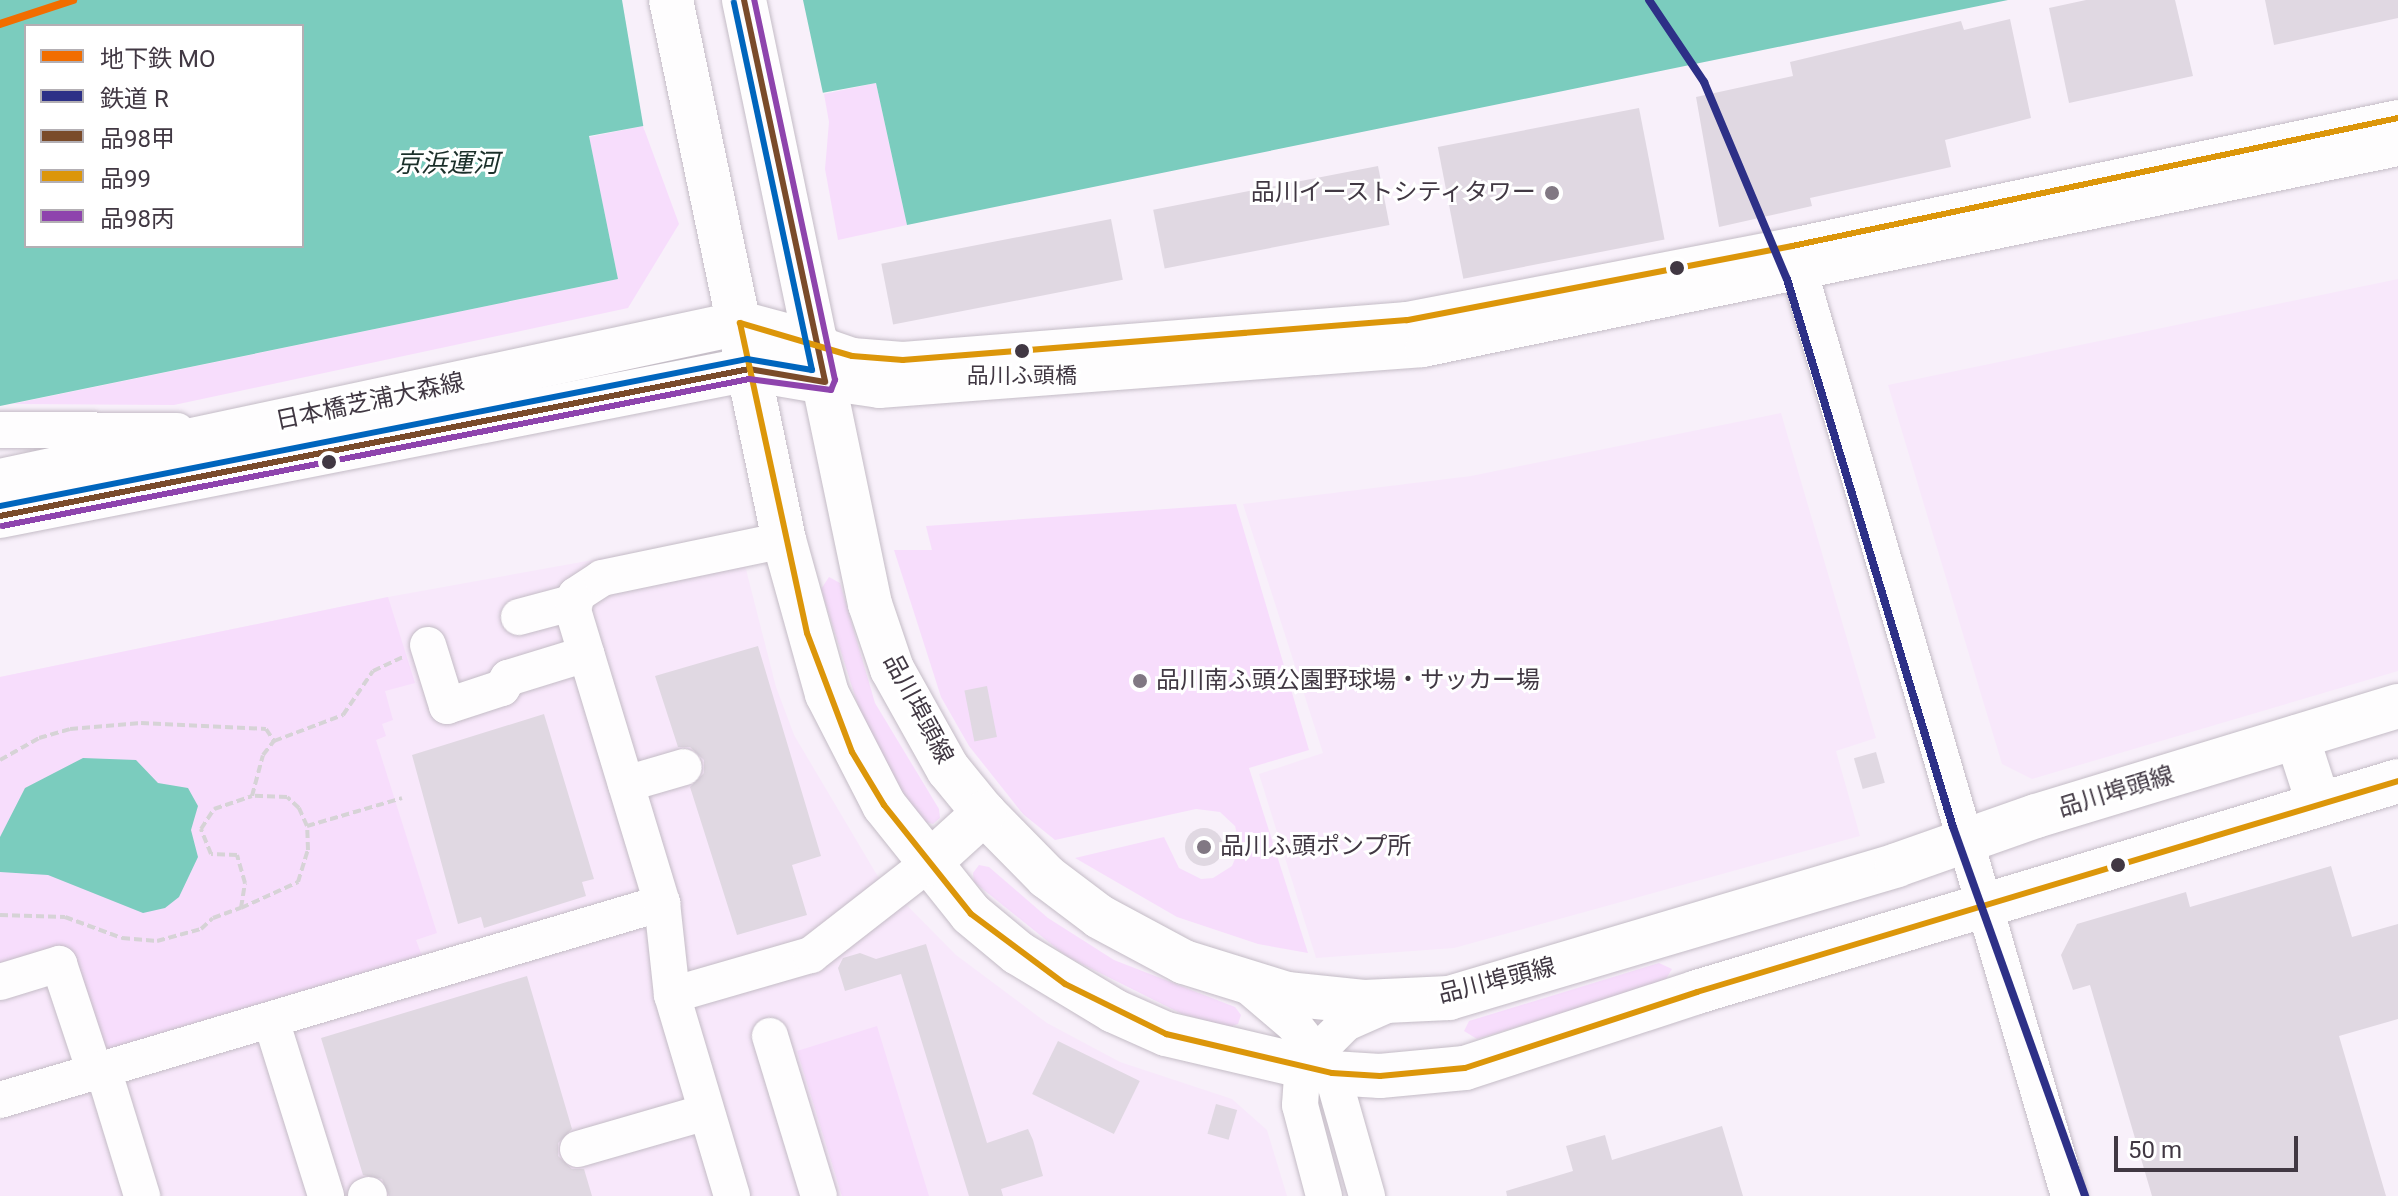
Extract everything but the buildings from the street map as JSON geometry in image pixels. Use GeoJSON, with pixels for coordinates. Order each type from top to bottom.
{"type":"FeatureCollection","features":[{"type":"Feature","properties":{"kind":"main road"},"geometry":{"type":"LineString","coordinates":[[671,0],[784,540],[827,694],[852,752],[928,864],[971,914],[1018,953],[1114,1011],[1166,1034],[1380,1076],[1465,1068],[1697,992],[2398,781]]}},
{"type":"Feature","properties":{"kind":"main road"},"geometry":{"type":"LineString","coordinates":[[744,0],[822,363]]}},
{"type":"Feature","properties":{"kind":"main road","name":"日本橋芝浦大森線"},"geometry":{"type":"LineString","coordinates":[[0,481],[740,323],[822,363]]}},
{"type":"Feature","properties":{"kind":"main road","name":"日本橋芝浦大森線"},"geometry":{"type":"LineString","coordinates":[[0,516],[749,369],[822,363]]}},
{"type":"Feature","properties":{"kind":"main road","name":"品川埠頭線"},"geometry":{"type":"LineString","coordinates":[[822,363],[870,604],[892,669],[948,769],[984,813],[1047,877],[1100,917],[1184,962],[1246,984],[1328,999],[1404,1001],[1449,998],[1679,931],[2398,706]]}},
{"type":"Feature","properties":{"kind":"main road"},"geometry":{"type":"LineString","coordinates":[[2297,737],[2319,805]]}},
{"type":"Feature","properties":{"kind":"main road"},"geometry":{"type":"LineString","coordinates":[[928,864],[984,813]]}},
{"type":"Feature","properties":{"kind":"main road"},"geometry":{"type":"LineString","coordinates":[[1679,931],[1697,992]]}},
{"type":"Feature","properties":{"kind":"street"},"geometry":{"type":"LineString","coordinates":[[822,363],[879,390],[1387,353],[2398,118]]}},
{"type":"Feature","properties":{"kind":"street"},"geometry":{"type":"LineString","coordinates":[[1795,259],[2398,148]]}},
{"type":"Feature","properties":{"kind":"street"},"geometry":{"type":"LineString","coordinates":[[1795,259],[2069,1196]]}},
{"type":"Feature","properties":{"kind":"street"},"geometry":{"type":"LineString","coordinates":[[0,430],[235,431]]}},
{"type":"Feature","properties":{"kind":"street"},"geometry":{"type":"LineString","coordinates":[[0,462],[70,466]]}},
{"type":"Feature","properties":{"kind":"street"},"geometry":{"type":"LineString","coordinates":[[519,617],[575,602],[602,578],[784,540]]}},
{"type":"Feature","properties":{"kind":"street"},"geometry":{"type":"LineString","coordinates":[[575,602],[586,654],[662,903],[672,995],[732,1196]]}},
{"type":"Feature","properties":{"kind":"street"},"geometry":{"type":"LineString","coordinates":[[417,651],[447,706],[502,688],[508,678],[586,654]]}},
{"type":"Feature","properties":{"kind":"street"},"geometry":{"type":"LineString","coordinates":[[626,784],[684,767]]}},
{"type":"Feature","properties":{"kind":"street"},"geometry":{"type":"LineString","coordinates":[[672,995],[811,955],[928,864]]}},
{"type":"Feature","properties":{"kind":"street"},"geometry":{"type":"LineString","coordinates":[[0,1100],[662,903]]}},
{"type":"Feature","properties":{"kind":"street"},"geometry":{"type":"LineString","coordinates":[[0,982],[59,964],[142,1196]]}},
{"type":"Feature","properties":{"kind":"street"},"geometry":{"type":"LineString","coordinates":[[1246,984],[1316,1063],[1367,1196]]}},
{"type":"Feature","properties":{"kind":"street"},"geometry":{"type":"LineString","coordinates":[[1324,1196],[1300,1105],[1316,1063],[1346,1023],[1372,1008],[1404,1001]]}},
{"type":"Feature","properties":{"kind":"street"},"geometry":{"type":"LineString","coordinates":[[271,1020],[326,1196]]}},
{"type":"Feature","properties":{"kind":"street"},"geometry":{"type":"LineString","coordinates":[[770,1036],[817,1195]]}},
{"type":"Feature","properties":{"kind":"street"},"geometry":{"type":"LineString","coordinates":[[578,1149],[706,1112]]}},
{"type":"Feature","properties":{"kind":"path"},"geometry":{"type":"LineString","coordinates":[[252,796],[263,755],[274,741],[343,715],[373,671],[417,651]]}},
{"type":"Feature","properties":{"kind":"path"},"geometry":{"type":"LineString","coordinates":[[0,760],[39,738],[70,729],[141,723],[266,729],[274,741]]}},
{"type":"Feature","properties":{"kind":"path"},"geometry":{"type":"LineString","coordinates":[[0,915],[65,917],[122,938],[157,941],[201,929],[213,918],[241,908],[298,882],[306,867],[307,826],[287,797],[252,796],[214,809],[201,829],[211,854],[237,855],[245,883],[241,908]]}},
{"type":"Feature","properties":{"kind":"path"},"geometry":{"type":"LineString","coordinates":[[307,826],[402,798]]}},
{"type":"Feature","properties":{"kind":"shaded area"},"geometry":{"type":"Polygon","coordinates":[[[876,83],[907,225],[838,240],[825,169],[829,122],[824,94],[876,83]]]}},
{"type":"Feature","properties":{"kind":"shaded area"},"geometry":{"type":"Polygon","coordinates":[[[643,126],[679,224],[628,308],[174,405],[12,404],[618,279],[589,137],[643,126]]]}},
{"type":"Feature","properties":{"kind":"shaded area"},"geometry":{"type":"Polygon","coordinates":[[[2398,279],[2398,671],[2032,779],[2002,764],[1888,385],[2398,279]]]}},
{"type":"Feature","properties":{"kind":"shaded area"},"geometry":{"type":"Polygon","coordinates":[[[1781,413],[1876,738],[1836,751],[1860,836],[1454,948],[1316,958],[1259,774],[1323,753],[1243,504],[1471,476],[1781,413]]]}},
{"type":"Feature","properties":{"kind":"shaded area","name":"品川南ふ頭公園野球場・サッカー場"},"geometry":{"type":"Polygon","coordinates":[[[1236,504],[1309,750],[1249,768],[1308,953],[1258,944],[1177,917],[1075,858],[1164,837],[1179,868],[1201,879],[1213,878],[1232,866],[1240,847],[1235,826],[1220,812],[1196,809],[1055,840],[1023,814],[969,746],[941,697],[894,550],[932,550],[926,526],[1236,504]]]}},
{"type":"Feature","properties":{"kind":"shaded area"},"geometry":{"type":"Polygon","coordinates":[[[737,534],[776,687],[794,735],[877,875],[956,955],[1047,1023],[1120,1062],[1232,1099],[1267,1130],[1287,1196],[0,1196],[0,677],[388,597],[737,534]]]}},
{"type":"Feature","properties":{"kind":"shaded area"},"geometry":{"type":"Polygon","coordinates":[[[829,577],[840,583],[875,703],[939,809],[940,818],[933,824],[922,821],[899,786],[860,712],[821,589],[829,577]]]}},
{"type":"Feature","properties":{"kind":"shaded area"},"geometry":{"type":"Polygon","coordinates":[[[388,597],[415,683],[385,691],[393,720],[382,724],[386,736],[376,740],[437,933],[416,940],[422,956],[99,1056],[66,951],[0,970],[0,677],[388,597]]]}},
{"type":"Feature","properties":{"kind":"shaded area"},"geometry":{"type":"Polygon","coordinates":[[[979,865],[989,867],[1048,918],[1114,960],[1235,1007],[1241,1015],[1238,1024],[1229,1027],[1182,1014],[1066,956],[974,882],[973,873],[979,865]]]}},
{"type":"Feature","properties":{"kind":"shaded area"},"geometry":{"type":"Polygon","coordinates":[[[1659,963],[1672,969],[1664,982],[1477,1039],[1464,1031],[1469,1021],[1659,963]]]}},
{"type":"Feature","properties":{"kind":"shaded area"},"geometry":{"type":"Polygon","coordinates":[[[877,1026],[929,1196],[842,1196],[797,1051],[877,1026]]]}},
{"type":"Feature","properties":{"kind":"water","name":"京浜運河"},"geometry":{"type":"Polygon","coordinates":[[[0,0],[2008,0],[907,225],[876,83],[589,136],[618,279],[0,406],[0,0]]]}},
{"type":"Feature","properties":{"kind":"water"},"geometry":{"type":"Polygon","coordinates":[[[83,758],[136,760],[158,783],[188,788],[198,806],[191,830],[198,857],[179,897],[165,908],[143,913],[48,875],[0,872],[0,837],[25,788],[83,758]]]}},
{"type":"Feature","properties":{"kind":"pier"},"geometry":{"type":"Polygon","coordinates":[[[622,0],[803,0],[824,98],[644,130],[622,0]]]}},
{"type":"Feature","properties":{"kind":"metro line","name":"MO"},"geometry":{"type":"LineString","coordinates":[[0,24],[73,0]]}},
{"type":"Feature","properties":{"kind":"rail line","name":"R"},"geometry":{"type":"LineString","coordinates":[[1649,0],[1704,82],[1787,279],[1953,827],[2085,1196]]}},
{"type":"Feature","properties":{"kind":"transit line","name":"品98甲"},"geometry":{"type":"LineString","coordinates":[[744,0],[825,382]]}},
{"type":"Feature","properties":{"kind":"transit line","name":"品98丙"},"geometry":{"type":"LineString","coordinates":[[2,526],[749,379],[831,390],[835,380],[754,0]]}},
{"type":"Feature","properties":{"kind":"transit line"},"geometry":{"type":"LineString","coordinates":[[0,506],[747,359],[812,370],[734,2]]}},
{"type":"Feature","properties":{"kind":"transit line","name":"品99"},"geometry":{"type":"LineString","coordinates":[[2398,118],[1792,246],[1407,320],[903,360],[852,356],[740,323],[807,633],[852,752],[884,805],[971,914],[1065,984],[1166,1034],[1332,1073],[1380,1076],[1465,1068],[1697,992],[2398,781]]}},
{"type":"Feature","properties":{"kind":"transit line","name":"品98甲"},"geometry":{"type":"LineString","coordinates":[[0,516],[749,369],[825,382]]}},
{"type":"Feature","properties":{"kind":"place","name":"品川イーストシティタワー"},"geometry":{"type":"Point","coordinates":[1552,193]}},
{"type":"Feature","properties":{"kind":"place","name":"品川ふ頭橋"},"geometry":{"type":"Point","coordinates":[1022,351]}},
{"type":"Feature","properties":{"kind":"place","name":"品川南ふ頭公園野球場・サッカー場"},"geometry":{"type":"Point","coordinates":[1140,681]}},
{"type":"Feature","properties":{"kind":"place","name":"品川ふ頭ポンプ所"},"geometry":{"type":"Point","coordinates":[1204,847]}}]}
